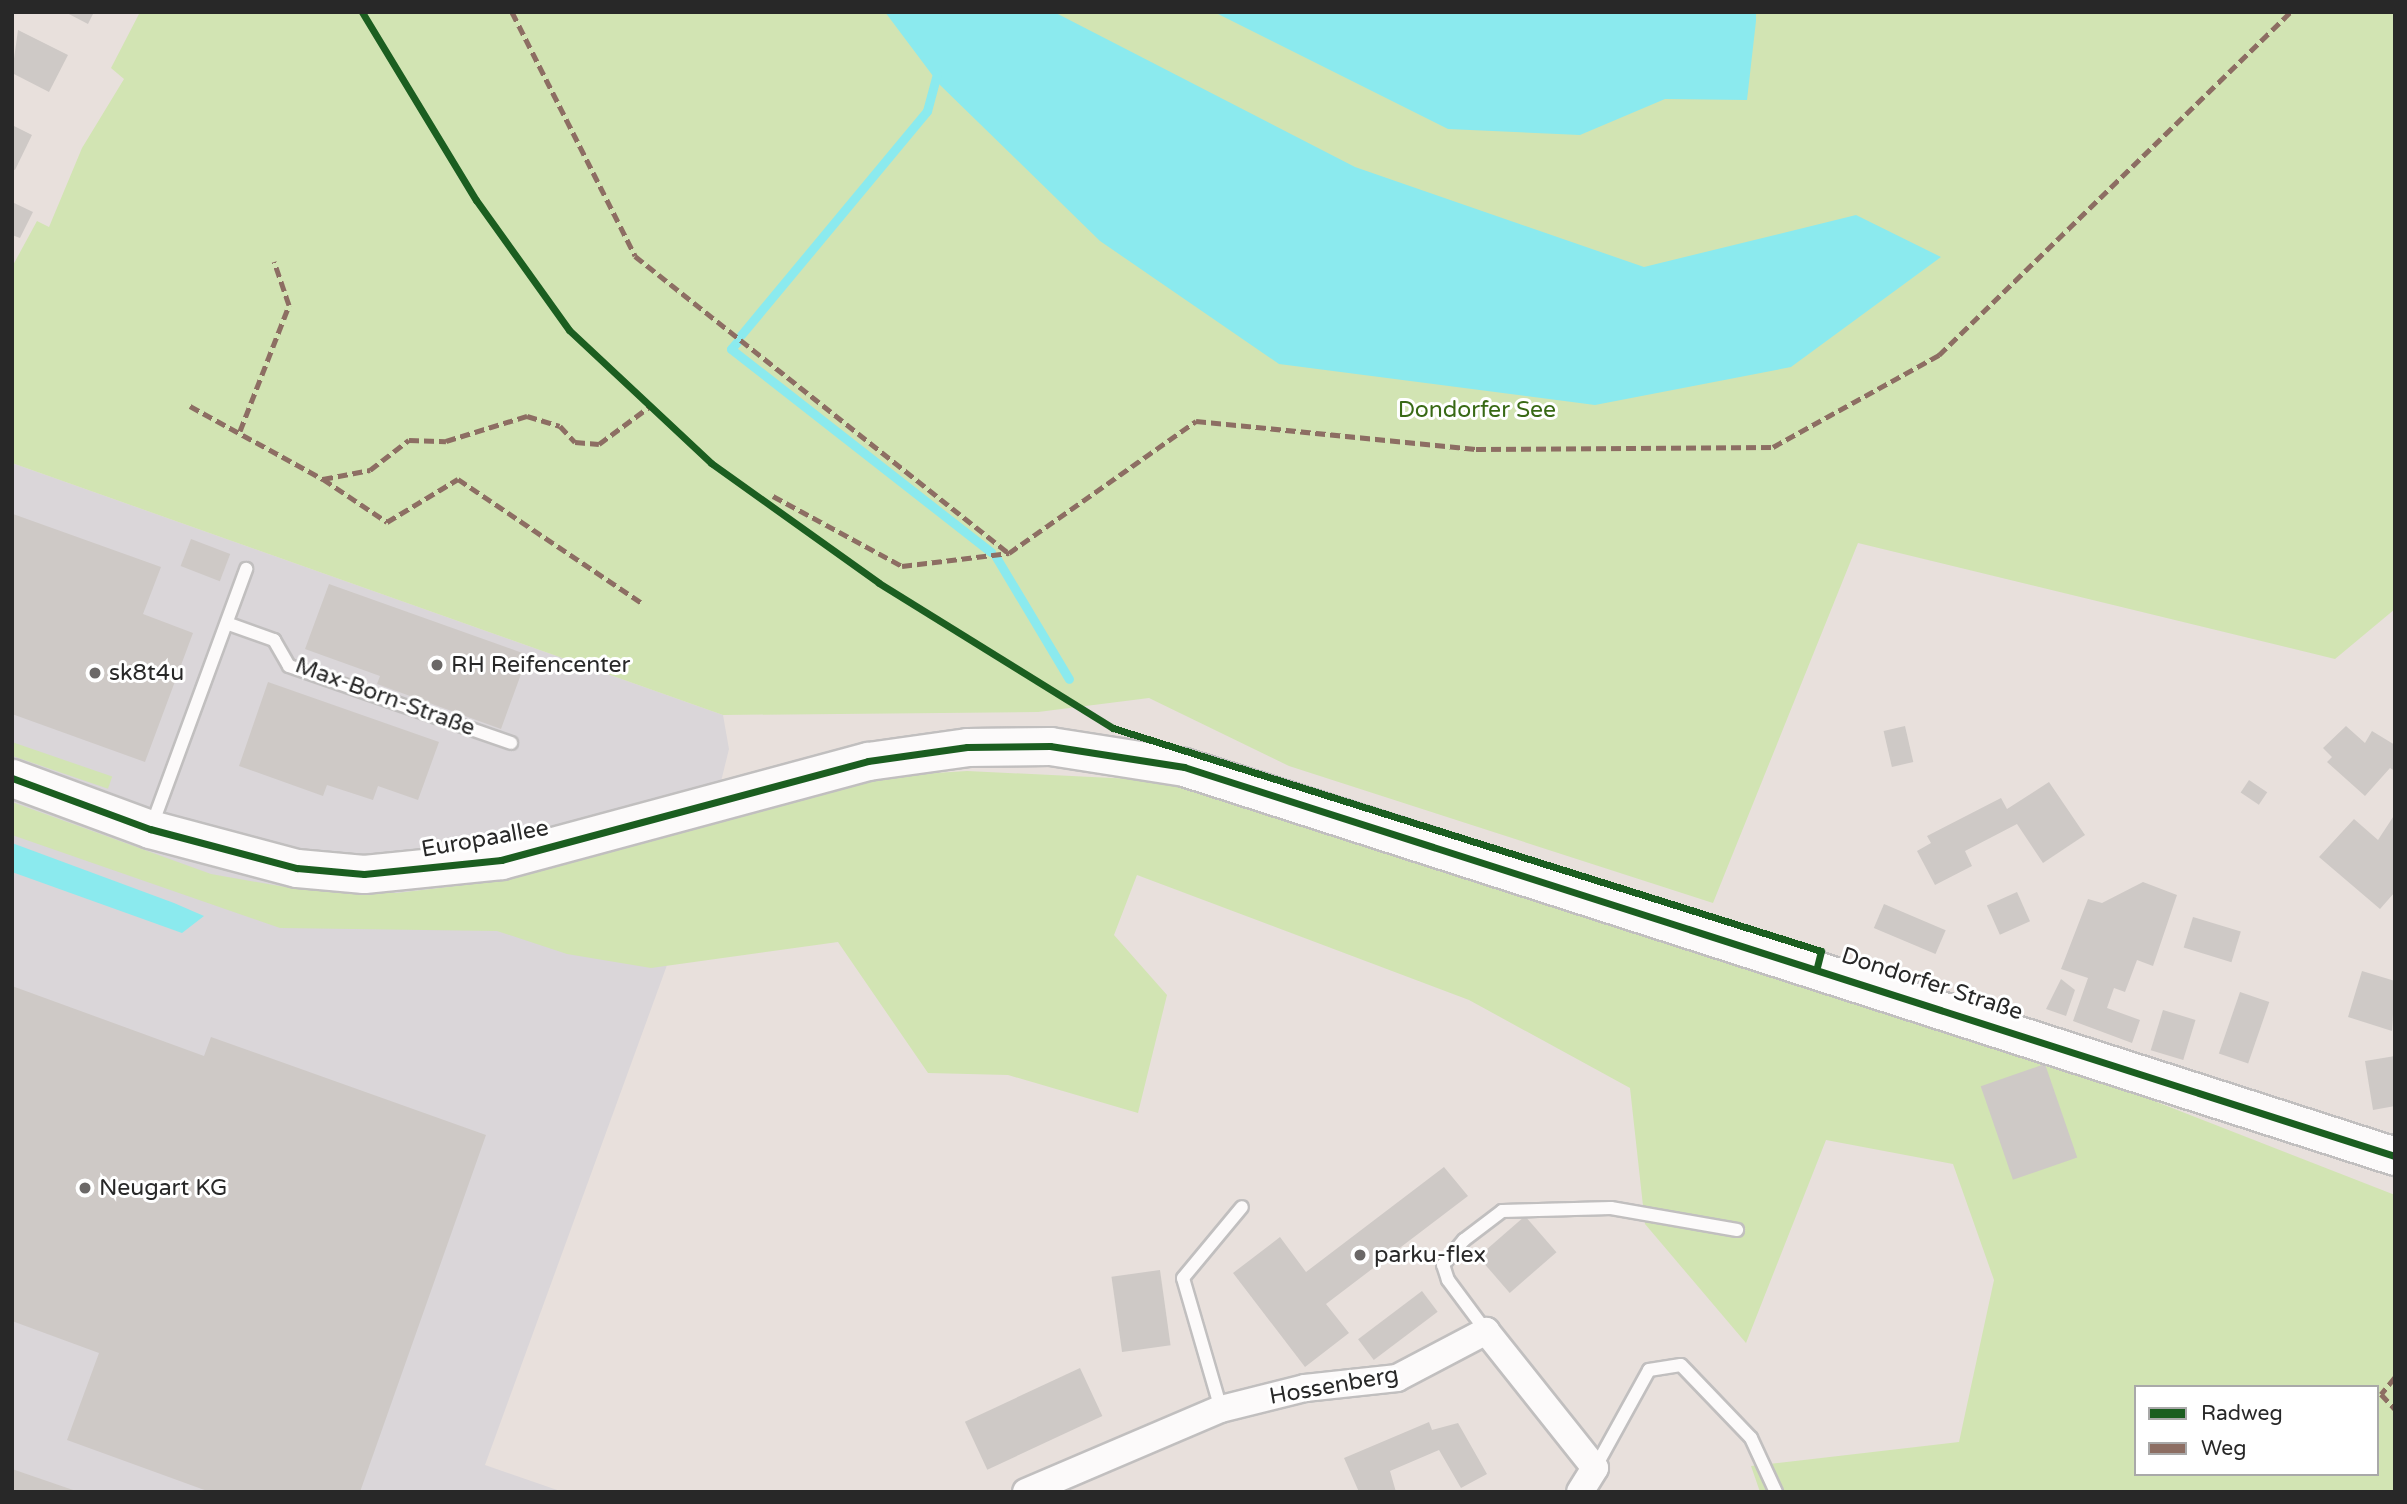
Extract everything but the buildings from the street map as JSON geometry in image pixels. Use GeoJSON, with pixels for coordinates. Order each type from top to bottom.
{"type":"FeatureCollection","features":[{"type":"Feature","properties":{"kind":"main road","name":"Dondorfer Straße"},"geometry":{"type":"LineString","coordinates":[[967,747],[1050,746],[1184,767],[2395,1156]]}},
{"type":"Feature","properties":{"kind":"main road","name":"Europaallee"},"geometry":{"type":"LineString","coordinates":[[12,778],[150,829],[297,868],[363,874],[433,870],[572,844],[868,761],[967,747]]}},
{"type":"Feature","properties":{"kind":"street","name":"Hossenberg"},"geometry":{"type":"LineString","coordinates":[[1026,1492],[1221,1409],[1305,1388],[1397,1378],[1486,1331]]}},
{"type":"Feature","properties":{"kind":"street"},"geometry":{"type":"LineString","coordinates":[[1486,1331],[1595,1468],[1580,1492]]}},
{"type":"Feature","properties":{"kind":"lane"},"geometry":{"type":"LineString","coordinates":[[150,829],[229,624],[246,569]]}},
{"type":"Feature","properties":{"kind":"lane","name":"Max-Born-Straße"},"geometry":{"type":"LineString","coordinates":[[229,624],[274,640],[289,666],[511,743]]}},
{"type":"Feature","properties":{"kind":"lane"},"geometry":{"type":"LineString","coordinates":[[1221,1409],[1184,1278],[1242,1207]]}},
{"type":"Feature","properties":{"kind":"lane"},"geometry":{"type":"LineString","coordinates":[[1486,1331],[1448,1280],[1443,1265],[1464,1240],[1502,1211],[1611,1208],[1737,1230]]}},
{"type":"Feature","properties":{"kind":"lane"},"geometry":{"type":"LineString","coordinates":[[1595,1468],[1649,1370],[1681,1365],[1751,1438],[1776,1492]]}},
{"type":"Feature","properties":{"kind":"shaded area"},"geometry":{"type":"Polygon","coordinates":[[[12,463],[723,715],[729,749],[694,891],[485,1465],[563,1492],[12,1492],[12,463]]]}},
{"type":"Feature","properties":{"kind":"green space","name":"Dondorfer See"},"geometry":{"type":"Polygon","coordinates":[[[140,12],[2395,12],[2395,609],[2335,659],[1858,543],[1713,903],[1289,766],[1149,698],[1038,712],[723,715],[12,463],[12,267],[37,221],[49,227],[82,148],[124,79],[111,68],[140,12]]]}},
{"type":"Feature","properties":{"kind":"green space"},"geometry":{"type":"Polygon","coordinates":[[[12,742],[112,777],[108,789],[12,756],[12,742]]]}},
{"type":"Feature","properties":{"kind":"green space"},"geometry":{"type":"Polygon","coordinates":[[[967,771],[1153,780],[1293,817],[1698,943],[2149,1099],[2395,1195],[2395,1492],[1760,1492],[1751,1466],[1959,1442],[1994,1280],[1953,1164],[1826,1140],[1746,1343],[1645,1224],[1630,1088],[1469,1000],[1137,875],[1114,935],[1167,995],[1138,1113],[1008,1075],[928,1073],[838,942],[651,968],[567,954],[497,931],[280,928],[12,835],[12,802],[211,874],[285,887],[397,893],[490,882],[695,827],[843,779],[967,771]]]}},
{"type":"Feature","properties":{"kind":"water"},"geometry":{"type":"Polygon","coordinates":[[[885,12],[1054,12],[1355,167],[1644,267],[1856,215],[1941,257],[1791,367],[1595,405],[1279,364],[1100,241],[939,84],[885,12]]]}},
{"type":"Feature","properties":{"kind":"water"},"geometry":{"type":"Polygon","coordinates":[[[1214,12],[1756,12],[1756,21],[1747,100],[1665,99],[1580,135],[1448,129],[1214,12]]]}},
{"type":"Feature","properties":{"kind":"water"},"geometry":{"type":"Polygon","coordinates":[[[12,843],[204,916],[182,933],[12,872],[12,843]]]}},
{"type":"Feature","properties":{"kind":"waterway"},"geometry":{"type":"LineString","coordinates":[[741,335],[927,111],[937,74]]}},
{"type":"Feature","properties":{"kind":"waterway"},"geometry":{"type":"LineString","coordinates":[[737,342],[731,349],[991,552]]}},
{"type":"Feature","properties":{"kind":"waterway"},"geometry":{"type":"LineString","coordinates":[[996,557],[1069,679]]}},
{"type":"Feature","properties":{"kind":"marked path"},"geometry":{"type":"LineString","coordinates":[[512,12],[635,256],[1009,553]]}},
{"type":"Feature","properties":{"kind":"marked path"},"geometry":{"type":"LineString","coordinates":[[773,496],[902,566],[1009,553],[1196,421],[1476,449],[1773,447],[1939,355],[2291,12]]}},
{"type":"Feature","properties":{"kind":"marked path"},"geometry":{"type":"LineString","coordinates":[[240,431],[289,305],[274,261]]}},
{"type":"Feature","properties":{"kind":"marked path"},"geometry":{"type":"LineString","coordinates":[[190,406],[323,479],[370,470],[409,440],[446,441],[527,416],[560,426],[575,442],[599,444],[649,407]]}},
{"type":"Feature","properties":{"kind":"marked path"},"geometry":{"type":"LineString","coordinates":[[323,479],[387,522],[458,479],[642,603]]}},
{"type":"Feature","properties":{"kind":"marked path"},"geometry":{"type":"LineString","coordinates":[[2395,1377],[2381,1394],[2395,1409]]}},
{"type":"Feature","properties":{"kind":"cycle path"},"geometry":{"type":"LineString","coordinates":[[362,12],[476,200],[569,330],[711,463],[879,583],[1113,728],[1821,951],[1817,967]]}},
{"type":"Feature","properties":{"kind":"cycle path"},"geometry":{"type":"LineString","coordinates":[[12,778],[150,829],[297,868],[364,874],[501,860],[868,761],[967,747],[1050,746],[1184,767],[2395,1156]]}},
{"type":"Feature","properties":{"kind":"place","name":"RH Reifencenter"},"geometry":{"type":"Point","coordinates":[437,665]}},
{"type":"Feature","properties":{"kind":"place","name":"sk8t4u"},"geometry":{"type":"Point","coordinates":[95,673]}},
{"type":"Feature","properties":{"kind":"place","name":"Neugart KG"},"geometry":{"type":"Point","coordinates":[85,1188]}},
{"type":"Feature","properties":{"kind":"place","name":"parku-flex"},"geometry":{"type":"Point","coordinates":[1360,1255]}}]}
